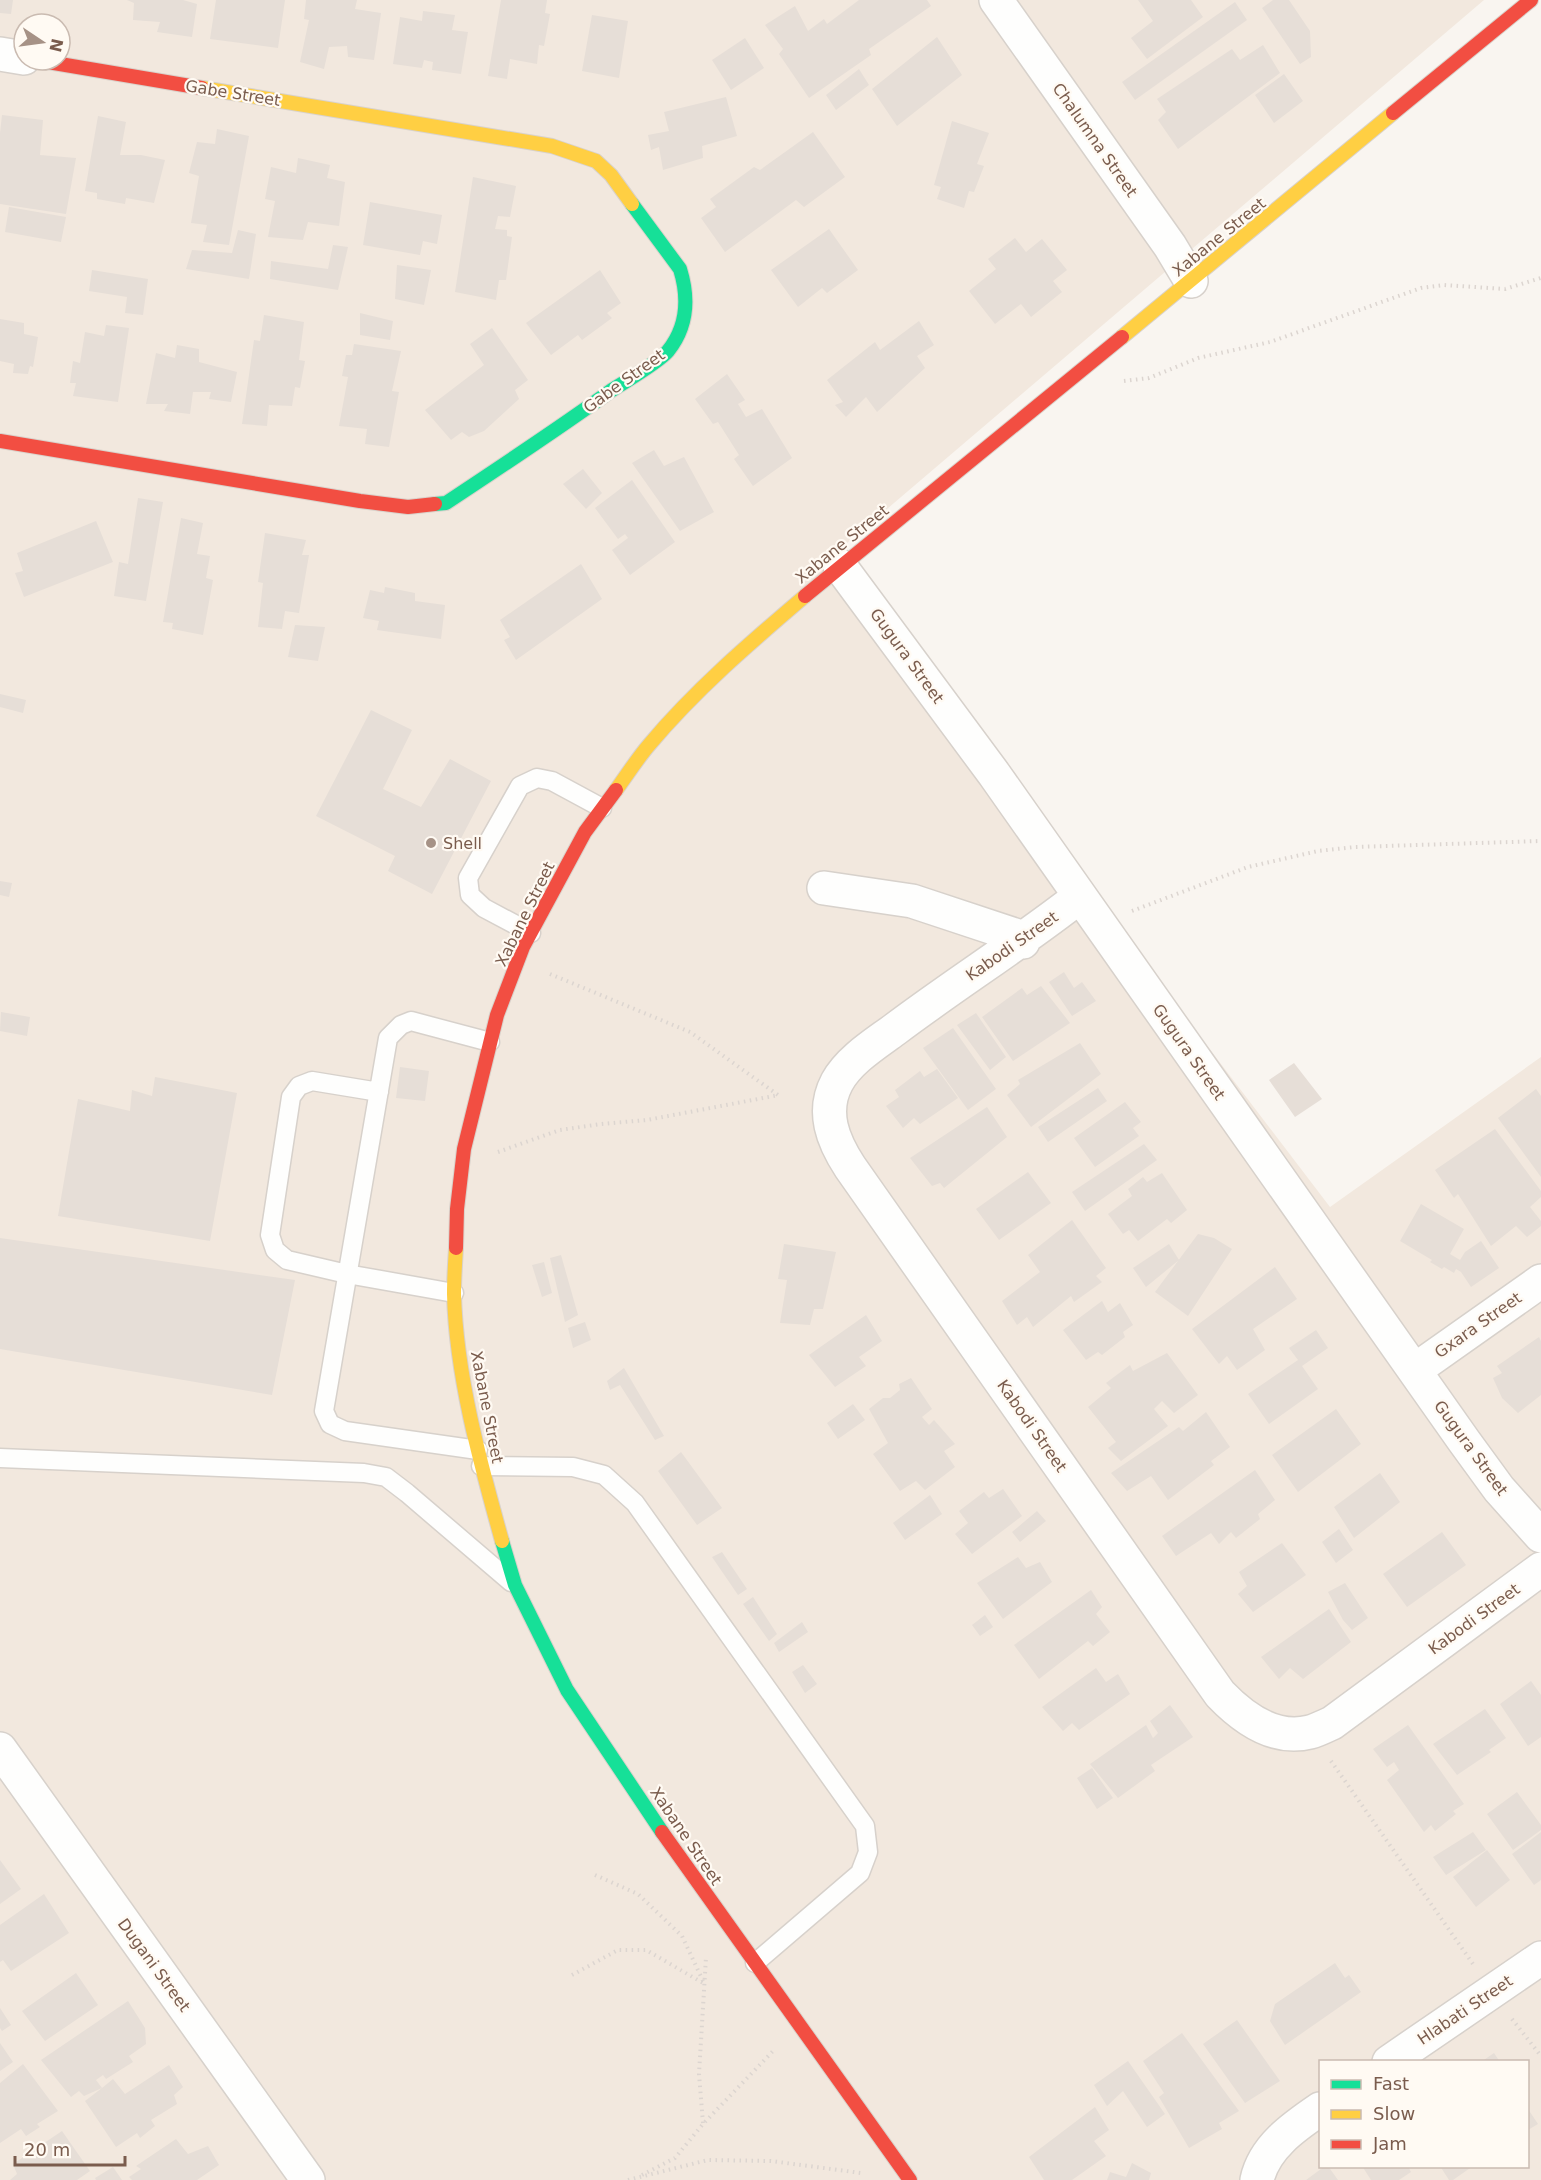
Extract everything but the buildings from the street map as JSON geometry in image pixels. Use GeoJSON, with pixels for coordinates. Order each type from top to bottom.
{"type":"FeatureCollection","features":[{"type":"Feature","properties":{"kind":"street","name":"Chalumna Street"},"geometry":{"type":"LineString","coordinates":[[996,0],[1170,246],[1191,281]]}},
{"type":"Feature","properties":{"kind":"street","name":"Xabane Street"},"geometry":{"type":"LineString","coordinates":[[910,2180],[711,1902],[567,1689],[515,1585],[479,1458],[458,1346],[454,1293],[457,1209],[462,1165],[480,1078],[497,1015],[531,933],[585,832],[647,747],[678,712],[730,661],[840,566],[1532,0]]}},
{"type":"Feature","properties":{"kind":"street","name":"Gabe Street"},"geometry":{"type":"LineString","coordinates":[[0,441],[360,501],[408,507],[446,502],[563,425],[667,352],[677,337],[688,307],[686,286],[680,269],[611,175],[596,161],[582,155],[552,146],[72,66]]}},
{"type":"Feature","properties":{"kind":"street","name":"Gugura Street"},"geometry":{"type":"LineString","coordinates":[[840,566],[994,774],[1498,1489],[1541,1536]]}},
{"type":"Feature","properties":{"kind":"street"},"geometry":{"type":"LineString","coordinates":[[824,888],[912,901],[1023,940]]}},
{"type":"Feature","properties":{"kind":"street","name":"Kabodi Street"},"geometry":{"type":"LineString","coordinates":[[1079,897],[1023,940],[911,1017],[863,1053],[846,1070],[836,1082],[829,1116],[832,1135],[839,1151],[1220,1694],[1237,1712],[1256,1724],[1294,1734],[1311,1732],[1332,1723],[1541,1569]]}},
{"type":"Feature","properties":{"kind":"street","name":"Gxara Street"},"geometry":{"type":"LineString","coordinates":[[1414,1370],[1541,1281]]}},
{"type":"Feature","properties":{"kind":"street","name":"Dugani Street"},"geometry":{"type":"LineString","coordinates":[[0,1749],[308,2180]]}},
{"type":"Feature","properties":{"kind":"street","name":"Hlabati Street"},"geometry":{"type":"LineString","coordinates":[[1390,2060],[1541,1958]]}},
{"type":"Feature","properties":{"kind":"street"},"geometry":{"type":"LineString","coordinates":[[1257,2180],[1272,2149],[1292,2128],[1319,2110]]}},
{"type":"Feature","properties":{"kind":"lane"},"geometry":{"type":"LineString","coordinates":[[531,933],[484,908],[470,895],[468,878],[508,806],[520,786],[537,778],[552,781],[602,808]]}},
{"type":"Feature","properties":{"kind":"lane"},"geometry":{"type":"LineString","coordinates":[[490,1042],[411,1022],[401,1025],[388,1038],[324,1411],[330,1424],[345,1431],[479,1458],[573,1467],[604,1475],[635,1503],[864,1826],[868,1852],[860,1872],[755,1963]]}},
{"type":"Feature","properties":{"kind":"lane"},"geometry":{"type":"LineString","coordinates":[[379,1092],[312,1081],[299,1086],[291,1097],[270,1235],[275,1250],[287,1260],[347,1274],[454,1293]]}},
{"type":"Feature","properties":{"kind":"lane"},"geometry":{"type":"LineString","coordinates":[[0,1458],[364,1473],[386,1477],[407,1492],[515,1585]]}},
{"type":"Feature","properties":{"kind":"path"},"geometry":{"type":"LineString","coordinates":[[1119,382],[1149,378],[1198,358],[1270,342],[1420,288],[1444,285],[1505,289],[1541,278]]}},
{"type":"Feature","properties":{"kind":"path"},"geometry":{"type":"LineString","coordinates":[[1098,923],[1248,867],[1318,851],[1355,847],[1541,842]]}},
{"type":"Feature","properties":{"kind":"path"},"geometry":{"type":"LineString","coordinates":[[462,1165],[560,1130],[647,1120],[779,1095],[690,1032],[519,960]]}},
{"type":"Feature","properties":{"kind":"path"},"geometry":{"type":"LineString","coordinates":[[1311,1732],[1492,1991],[1541,2056]]}},
{"type":"Feature","properties":{"kind":"path"},"geometry":{"type":"LineString","coordinates":[[595,1875],[638,1894],[682,1936],[704,1984]]}},
{"type":"Feature","properties":{"kind":"path"},"geometry":{"type":"LineString","coordinates":[[703,2124],[699,2074],[711,1902]]}},
{"type":"Feature","properties":{"kind":"path"},"geometry":{"type":"LineString","coordinates":[[572,1975],[618,1950],[646,1950],[704,1984]]}},
{"type":"Feature","properties":{"kind":"path"},"geometry":{"type":"LineString","coordinates":[[631,2180],[675,2158],[744,2079],[799,2025]]}},
{"type":"Feature","properties":{"kind":"path"},"geometry":{"type":"LineString","coordinates":[[631,2180],[708,2160],[771,2161],[863,2173]]}},
{"type":"Feature","properties":{"kind":"shaded area"},"geometry":{"type":"Polygon","coordinates":[[[0,0],[1484,0],[833,555],[1330,1207],[1541,1057],[1541,2180],[0,2180],[0,0]]]}},
{"type":"Feature","properties":{"kind":"traffic: fast"},"geometry":{"type":"LineString","coordinates":[[435,504],[446,503],[650,366],[664,355],[675,341],[685,312],[685,291],[680,269],[632,204]]}},
{"type":"Feature","properties":{"kind":"traffic: fast"},"geometry":{"type":"LineString","coordinates":[[502,1541],[515,1585],[567,1690],[662,1832]]}},
{"type":"Feature","properties":{"kind":"traffic: slow"},"geometry":{"type":"LineString","coordinates":[[202,88],[552,146],[596,161],[611,175],[632,204]]}},
{"type":"Feature","properties":{"kind":"traffic: slow"},"geometry":{"type":"LineString","coordinates":[[1122,337],[1393,113]]}},
{"type":"Feature","properties":{"kind":"traffic: slow"},"geometry":{"type":"LineString","coordinates":[[616,790],[645,750],[685,705],[805,596]]}},
{"type":"Feature","properties":{"kind":"traffic: slow"},"geometry":{"type":"LineString","coordinates":[[456,1248],[454,1294],[459,1356],[470,1418],[502,1541]]}},
{"type":"Feature","properties":{"kind":"traffic: jam"},"geometry":{"type":"LineString","coordinates":[[1393,113],[1531,0]]}},
{"type":"Feature","properties":{"kind":"traffic: jam"},"geometry":{"type":"LineString","coordinates":[[72,66],[202,88]]}},
{"type":"Feature","properties":{"kind":"traffic: jam"},"geometry":{"type":"LineString","coordinates":[[805,596],[1122,337]]}},
{"type":"Feature","properties":{"kind":"traffic: jam"},"geometry":{"type":"LineString","coordinates":[[0,441],[360,501],[408,507],[435,504]]}},
{"type":"Feature","properties":{"kind":"traffic: jam"},"geometry":{"type":"LineString","coordinates":[[456,1248],[457,1209],[464,1149],[497,1015],[523,947],[585,832],[616,790]]}},
{"type":"Feature","properties":{"kind":"traffic: jam"},"geometry":{"type":"LineString","coordinates":[[662,1832],[910,2180]]}},
{"type":"Feature","properties":{"kind":"place","name":"Shell"},"geometry":{"type":"Point","coordinates":[431,843]}}]}
